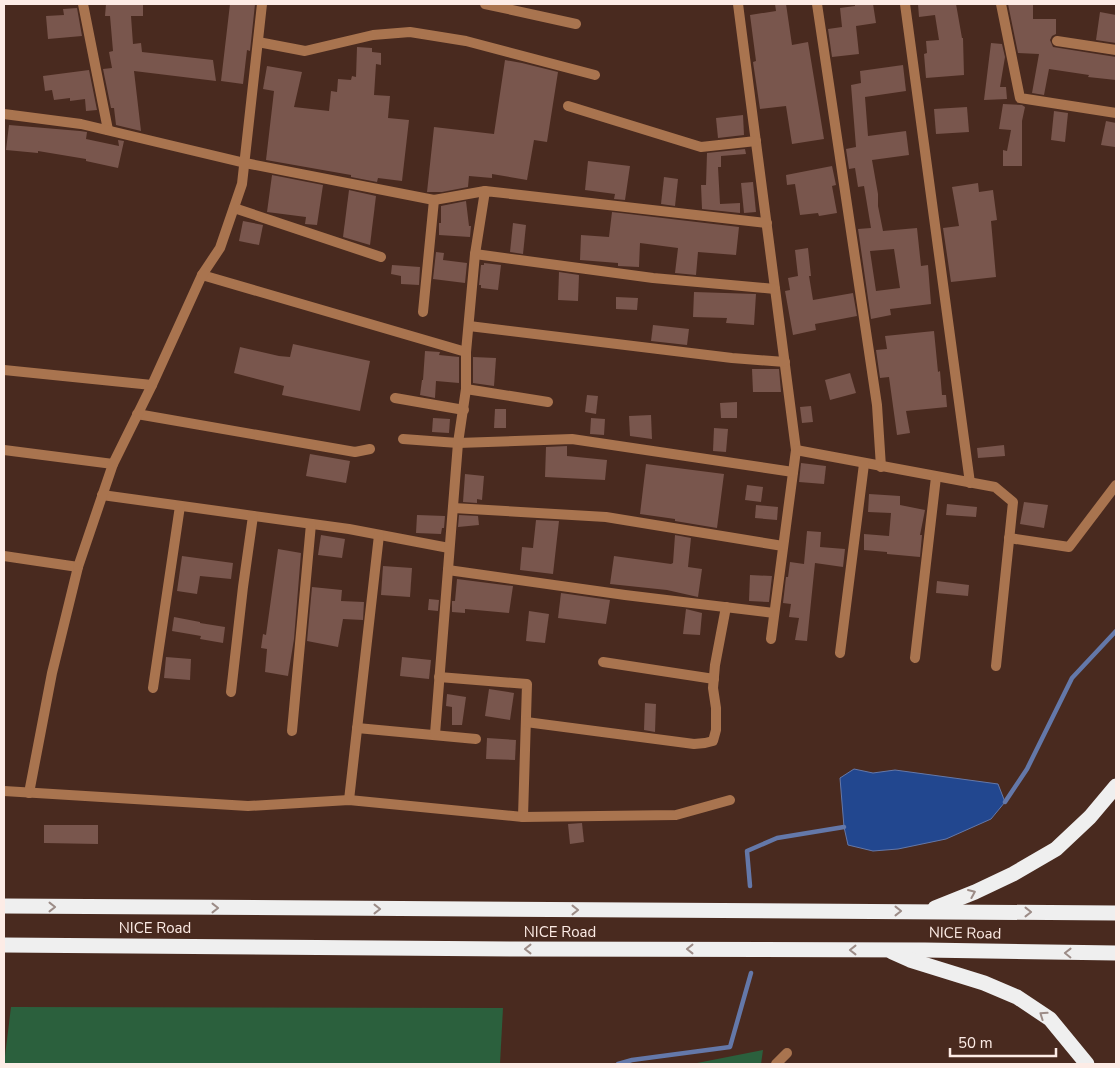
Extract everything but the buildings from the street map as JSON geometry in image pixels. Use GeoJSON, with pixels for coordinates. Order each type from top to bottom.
{"type":"FeatureCollection","features":[{"type":"Feature","properties":{"kind":"highway"},"geometry":{"type":"LineString","coordinates":[[927,911],[975,892],[1013,874],[1056,849],[1090,818],[1116,786]]}},
{"type":"Feature","properties":{"kind":"highway","name":"NICE Road"},"geometry":{"type":"LineString","coordinates":[[4,906],[1116,912]]}},
{"type":"Feature","properties":{"kind":"highway","name":"NICE Road"},"geometry":{"type":"LineString","coordinates":[[4,945],[887,950],[1116,954]]}},
{"type":"Feature","properties":{"kind":"highway"},"geometry":{"type":"LineString","coordinates":[[887,950],[910,960],[984,983],[1016,997],[1050,1019],[1087,1064]]}},
{"type":"Feature","properties":{"kind":"street"},"geometry":{"type":"LineString","coordinates":[[84,4],[108,130]]}},
{"type":"Feature","properties":{"kind":"street"},"geometry":{"type":"LineString","coordinates":[[29,793],[52,673],[78,567],[102,495],[113,464],[152,385],[202,275],[220,248],[242,184],[262,4]]}},
{"type":"Feature","properties":{"kind":"street"},"geometry":{"type":"LineString","coordinates":[[486,4],[576,24]]}},
{"type":"Feature","properties":{"kind":"street"},"geometry":{"type":"LineString","coordinates":[[738,4],[796,450],[771,639]]}},
{"type":"Feature","properties":{"kind":"street"},"geometry":{"type":"LineString","coordinates":[[817,4],[877,405],[882,467]]}},
{"type":"Feature","properties":{"kind":"street"},"geometry":{"type":"LineString","coordinates":[[905,4],[970,483]]}},
{"type":"Feature","properties":{"kind":"street"},"geometry":{"type":"LineString","coordinates":[[1001,4],[1020,98],[1116,113]]}},
{"type":"Feature","properties":{"kind":"street"},"geometry":{"type":"LineString","coordinates":[[258,42],[305,51],[374,35],[410,32],[466,41],[595,75]]}},
{"type":"Feature","properties":{"kind":"street"},"geometry":{"type":"LineString","coordinates":[[1057,41],[1116,50]]}},
{"type":"Feature","properties":{"kind":"street"},"geometry":{"type":"LineString","coordinates":[[568,106],[701,147],[756,141]]}},
{"type":"Feature","properties":{"kind":"street"},"geometry":{"type":"LineString","coordinates":[[4,114],[81,124],[245,163],[434,200],[485,191],[767,223]]}},
{"type":"Feature","properties":{"kind":"street"},"geometry":{"type":"LineString","coordinates":[[435,734],[458,443],[466,389],[468,326],[475,254],[485,191]]}},
{"type":"Feature","properties":{"kind":"street"},"geometry":{"type":"LineString","coordinates":[[423,312],[434,200]]}},
{"type":"Feature","properties":{"kind":"street"},"geometry":{"type":"LineString","coordinates":[[234,208],[381,257]]}},
{"type":"Feature","properties":{"kind":"street"},"geometry":{"type":"LineString","coordinates":[[475,254],[653,278],[775,289]]}},
{"type":"Feature","properties":{"kind":"street"},"geometry":{"type":"LineString","coordinates":[[202,275],[466,352]]}},
{"type":"Feature","properties":{"kind":"street"},"geometry":{"type":"LineString","coordinates":[[468,326],[732,358],[785,362]]}},
{"type":"Feature","properties":{"kind":"street"},"geometry":{"type":"LineString","coordinates":[[4,370],[152,385]]}},
{"type":"Feature","properties":{"kind":"street"},"geometry":{"type":"LineString","coordinates":[[466,389],[548,402]]}},
{"type":"Feature","properties":{"kind":"street"},"geometry":{"type":"LineString","coordinates":[[395,398],[464,410]]}},
{"type":"Feature","properties":{"kind":"street"},"geometry":{"type":"LineString","coordinates":[[137,414],[355,452],[370,449]]}},
{"type":"Feature","properties":{"kind":"street"},"geometry":{"type":"LineString","coordinates":[[403,439],[458,443],[572,439],[793,472]]}},
{"type":"Feature","properties":{"kind":"street"},"geometry":{"type":"LineString","coordinates":[[4,450],[113,464]]}},
{"type":"Feature","properties":{"kind":"street"},"geometry":{"type":"LineString","coordinates":[[796,450],[995,487],[1013,502],[996,666]]}},
{"type":"Feature","properties":{"kind":"street"},"geometry":{"type":"LineString","coordinates":[[840,653],[864,464]]}},
{"type":"Feature","properties":{"kind":"street"},"geometry":{"type":"LineString","coordinates":[[915,658],[936,476]]}},
{"type":"Feature","properties":{"kind":"street"},"geometry":{"type":"LineString","coordinates":[[1009,538],[1069,547],[1116,485]]}},
{"type":"Feature","properties":{"kind":"street"},"geometry":{"type":"LineString","coordinates":[[102,495],[311,524],[449,548]]}},
{"type":"Feature","properties":{"kind":"street"},"geometry":{"type":"LineString","coordinates":[[153,688],[180,506]]}},
{"type":"Feature","properties":{"kind":"street"},"geometry":{"type":"LineString","coordinates":[[453,508],[606,518],[783,546]]}},
{"type":"Feature","properties":{"kind":"street"},"geometry":{"type":"LineString","coordinates":[[232,692],[243,586],[253,516]]}},
{"type":"Feature","properties":{"kind":"street"},"geometry":{"type":"LineString","coordinates":[[292,731],[311,524]]}},
{"type":"Feature","properties":{"kind":"street"},"geometry":{"type":"LineString","coordinates":[[349,800],[378,535]]}},
{"type":"Feature","properties":{"kind":"street"},"geometry":{"type":"LineString","coordinates":[[4,556],[78,567]]}},
{"type":"Feature","properties":{"kind":"street"},"geometry":{"type":"LineString","coordinates":[[448,570],[625,595],[774,613]]}},
{"type":"Feature","properties":{"kind":"street"},"geometry":{"type":"LineString","coordinates":[[526,722],[694,744],[713,741],[716,730],[716,708],[713,688],[726,607]]}},
{"type":"Feature","properties":{"kind":"street"},"geometry":{"type":"LineString","coordinates":[[603,662],[714,680]]}},
{"type":"Feature","properties":{"kind":"street"},"geometry":{"type":"LineString","coordinates":[[439,677],[527,684],[523,817]]}},
{"type":"Feature","properties":{"kind":"street"},"geometry":{"type":"LineString","coordinates":[[358,728],[476,739]]}},
{"type":"Feature","properties":{"kind":"street"},"geometry":{"type":"LineString","coordinates":[[4,791],[248,806],[349,800],[523,817],[676,814],[730,800]]}},
{"type":"Feature","properties":{"kind":"street"},"geometry":{"type":"LineString","coordinates":[[776,1064],[786,1052]]}},
{"type":"Feature","properties":{"kind":"green space"},"geometry":{"type":"Polygon","coordinates":[[[11,1007],[503,1008],[500,1064],[4,1064],[11,1007]]]}},
{"type":"Feature","properties":{"kind":"green space"},"geometry":{"type":"Polygon","coordinates":[[[763,1050],[761,1064],[692,1064],[763,1050]]]}},
{"type":"Feature","properties":{"kind":"water"},"geometry":{"type":"Polygon","coordinates":[[[854,769],[873,773],[895,770],[998,784],[1005,802],[991,819],[946,839],[898,849],[873,851],[848,845],[844,827],[840,778],[854,769]]]}},
{"type":"Feature","properties":{"kind":"waterway"},"geometry":{"type":"LineString","coordinates":[[1005,802],[1027,769],[1072,678],[1116,631]]}},
{"type":"Feature","properties":{"kind":"waterway"},"geometry":{"type":"LineString","coordinates":[[750,886],[747,851],[777,838],[844,827]]}},
{"type":"Feature","properties":{"kind":"waterway"},"geometry":{"type":"LineString","coordinates":[[618,1064],[632,1060],[730,1047],[751,973]]}}]}
